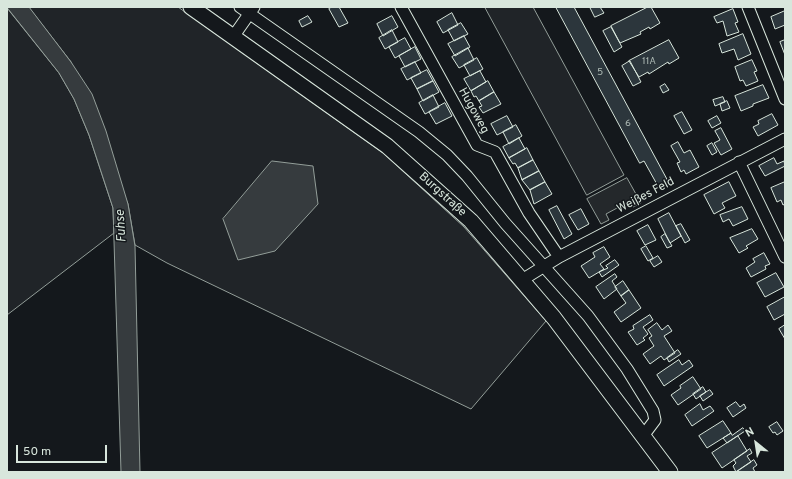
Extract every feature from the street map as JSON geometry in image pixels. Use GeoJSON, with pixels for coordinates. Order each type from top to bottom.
{"type":"FeatureCollection","features":[{"type":"Feature","properties":{"kind":"street","name":"Burgstraße"},"geometry":{"type":"LineString","coordinates":[[191,7],[387,146],[471,221],[554,318],[670,472]]}},
{"type":"Feature","properties":{"kind":"street"},"geometry":{"type":"LineString","coordinates":[[240,7],[251,10],[419,132],[447,155],[545,265],[588,316],[627,369],[653,411],[655,420],[643,436]]}},
{"type":"Feature","properties":{"kind":"street","name":"Hugoweg"},"geometry":{"type":"LineString","coordinates":[[401,7],[477,145],[495,152],[529,213],[559,257]]}},
{"type":"Feature","properties":{"kind":"street"},"geometry":{"type":"LineString","coordinates":[[748,7],[785,99]]}},
{"type":"Feature","properties":{"kind":"street"},"geometry":{"type":"LineString","coordinates":[[233,36],[251,10]]}},
{"type":"Feature","properties":{"kind":"street","name":"Weißes Feld"},"geometry":{"type":"LineString","coordinates":[[522,280],[559,257],[785,139]]}},
{"type":"Feature","properties":{"kind":"street"},"geometry":{"type":"LineString","coordinates":[[740,162],[785,257]]}},
{"type":"Feature","properties":{"kind":"shaded area"},"geometry":{"type":"Polygon","coordinates":[[[29,7],[178,7],[383,153],[464,227],[546,321],[471,409],[167,263],[135,245],[128,204],[71,62],[29,7]]]}},
{"type":"Feature","properties":{"kind":"shaded area"},"geometry":{"type":"Polygon","coordinates":[[[485,7],[533,7],[624,175],[587,195],[485,7]]]}},
{"type":"Feature","properties":{"kind":"shaded area"},"geometry":{"type":"Polygon","coordinates":[[[7,8],[59,73],[74,99],[89,135],[113,208],[114,233],[7,315],[7,8]]]}},
{"type":"Feature","properties":{"kind":"shaded area"},"geometry":{"type":"Polygon","coordinates":[[[627,178],[641,203],[633,207],[630,201],[606,214],[609,220],[601,224],[587,199],[627,178]]]}},
{"type":"Feature","properties":{"kind":"water","name":"Fuhse"},"geometry":{"type":"Polygon","coordinates":[[[7,7],[29,7],[71,62],[92,94],[106,131],[128,204],[135,246],[140,472],[121,472],[113,208],[89,135],[74,99],[59,73],[7,7]]]}},
{"type":"Feature","properties":{"kind":"water"},"geometry":{"type":"Polygon","coordinates":[[[272,161],[313,166],[318,204],[275,251],[238,260],[223,219],[272,161]]]}},
{"type":"Feature","properties":{"kind":"building"},"geometry":{"type":"Polygon","coordinates":[[[332,7],[339,7],[348,23],[339,27],[329,9],[332,7]]]}},
{"type":"Feature","properties":{"kind":"building"},"geometry":{"type":"Polygon","coordinates":[[[556,7],[574,7],[669,183],[659,188],[644,161],[640,163],[556,7]]]}},
{"type":"Feature","properties":{"kind":"building"},"geometry":{"type":"Polygon","coordinates":[[[590,7],[600,7],[604,13],[595,17],[590,7]]]}},
{"type":"Feature","properties":{"kind":"building"},"geometry":{"type":"Polygon","coordinates":[[[648,7],[651,7],[660,23],[650,29],[649,27],[640,32],[641,34],[620,43],[611,26],[648,7]]]}},
{"type":"Feature","properties":{"kind":"building"},"geometry":{"type":"Polygon","coordinates":[[[733,9],[738,22],[735,23],[739,32],[727,36],[723,21],[717,23],[714,17],[733,9]]]}},
{"type":"Feature","properties":{"kind":"building"},"geometry":{"type":"Polygon","coordinates":[[[785,11],[785,25],[775,29],[771,17],[785,11]]]}},
{"type":"Feature","properties":{"kind":"building"},"geometry":{"type":"Polygon","coordinates":[[[452,13],[458,25],[443,33],[437,22],[452,13]]]}},
{"type":"Feature","properties":{"kind":"building"},"geometry":{"type":"Polygon","coordinates":[[[308,16],[312,22],[302,27],[299,21],[308,16]]]}},
{"type":"Feature","properties":{"kind":"building"},"geometry":{"type":"Polygon","coordinates":[[[392,16],[398,27],[383,36],[377,24],[392,16]]]}},
{"type":"Feature","properties":{"kind":"building"},"geometry":{"type":"Polygon","coordinates":[[[461,23],[468,34],[454,41],[448,30],[461,23]]]}},
{"type":"Feature","properties":{"kind":"building"},"geometry":{"type":"Polygon","coordinates":[[[611,27],[622,47],[614,52],[603,31],[611,27]]]}},
{"type":"Feature","properties":{"kind":"building"},"geometry":{"type":"Polygon","coordinates":[[[392,30],[398,42],[385,49],[379,38],[392,30]]]}},
{"type":"Feature","properties":{"kind":"building"},"geometry":{"type":"Polygon","coordinates":[[[743,34],[751,54],[738,60],[734,49],[722,53],[719,44],[743,34]]]}},
{"type":"Feature","properties":{"kind":"building"},"geometry":{"type":"Polygon","coordinates":[[[464,36],[470,47],[455,56],[448,44],[464,36]]]}},
{"type":"Feature","properties":{"kind":"building"},"geometry":{"type":"Polygon","coordinates":[[[405,38],[411,49],[395,58],[389,47],[405,38]]]}},
{"type":"Feature","properties":{"kind":"building"},"geometry":{"type":"Polygon","coordinates":[[[669,40],[679,58],[669,64],[668,62],[649,74],[648,72],[639,77],[629,61],[669,40]]]}},
{"type":"Feature","properties":{"kind":"building"},"geometry":{"type":"Polygon","coordinates":[[[785,40],[785,55],[780,42],[785,40]]]}},
{"type":"Feature","properties":{"kind":"building"},"geometry":{"type":"Polygon","coordinates":[[[415,47],[421,59],[405,67],[399,56],[415,47]]]}},
{"type":"Feature","properties":{"kind":"building"},"geometry":{"type":"Polygon","coordinates":[[[468,48],[474,60],[459,68],[452,57],[468,48]]]}},
{"type":"Feature","properties":{"kind":"building"},"geometry":{"type":"Polygon","coordinates":[[[477,58],[483,69],[470,76],[464,65],[477,58]]]}},
{"type":"Feature","properties":{"kind":"building"},"geometry":{"type":"Polygon","coordinates":[[[752,60],[757,71],[754,72],[758,81],[746,86],[743,80],[740,81],[735,67],[752,60]]]}},
{"type":"Feature","properties":{"kind":"building"},"geometry":{"type":"Polygon","coordinates":[[[630,61],[641,82],[633,86],[622,66],[630,61]]]}},
{"type":"Feature","properties":{"kind":"building"},"geometry":{"type":"Polygon","coordinates":[[[415,62],[421,73],[407,80],[401,69],[415,62]]]}},
{"type":"Feature","properties":{"kind":"building"},"geometry":{"type":"Polygon","coordinates":[[[427,70],[433,81],[417,89],[411,78],[427,70]]]}},
{"type":"Feature","properties":{"kind":"building"},"geometry":{"type":"Polygon","coordinates":[[[480,71],[486,82],[471,91],[464,79],[480,71]]]}},
{"type":"Feature","properties":{"kind":"building"},"geometry":{"type":"Polygon","coordinates":[[[433,81],[439,92],[423,101],[417,89],[433,81]]]}},
{"type":"Feature","properties":{"kind":"building"},"geometry":{"type":"Polygon","coordinates":[[[488,81],[494,92],[479,101],[476,96],[474,97],[471,91],[488,81]]]}},
{"type":"Feature","properties":{"kind":"building"},"geometry":{"type":"Polygon","coordinates":[[[665,84],[669,90],[663,93],[660,87],[665,84]]]}},
{"type":"Feature","properties":{"kind":"building"},"geometry":{"type":"Polygon","coordinates":[[[763,85],[769,98],[753,104],[753,106],[741,111],[735,96],[763,85]]]}},
{"type":"Feature","properties":{"kind":"building"},"geometry":{"type":"Polygon","coordinates":[[[494,92],[501,104],[483,113],[479,107],[482,106],[479,101],[494,92]]]}},
{"type":"Feature","properties":{"kind":"building"},"geometry":{"type":"Polygon","coordinates":[[[433,95],[439,107],[425,114],[419,103],[433,95]]]}},
{"type":"Feature","properties":{"kind":"building"},"geometry":{"type":"Polygon","coordinates":[[[723,97],[725,102],[715,106],[713,100],[723,97]]]}},
{"type":"Feature","properties":{"kind":"building"},"geometry":{"type":"Polygon","coordinates":[[[727,101],[730,108],[722,111],[720,104],[727,101]]]}},
{"type":"Feature","properties":{"kind":"building"},"geometry":{"type":"Polygon","coordinates":[[[445,103],[452,116],[436,124],[429,112],[445,103]]]}},
{"type":"Feature","properties":{"kind":"building"},"geometry":{"type":"Polygon","coordinates":[[[682,112],[692,130],[684,134],[674,116],[682,112]]]}},
{"type":"Feature","properties":{"kind":"building"},"geometry":{"type":"Polygon","coordinates":[[[772,114],[778,125],[758,136],[753,127],[759,124],[758,121],[772,114]]]}},
{"type":"Feature","properties":{"kind":"building"},"geometry":{"type":"Polygon","coordinates":[[[507,116],[513,127],[497,135],[491,124],[507,116]]]}},
{"type":"Feature","properties":{"kind":"building"},"geometry":{"type":"Polygon","coordinates":[[[717,116],[721,123],[712,128],[708,121],[717,116]]]}},
{"type":"Feature","properties":{"kind":"building"},"geometry":{"type":"Polygon","coordinates":[[[516,125],[522,136],[509,144],[503,132],[516,125]]]}},
{"type":"Feature","properties":{"kind":"building"},"geometry":{"type":"Polygon","coordinates":[[[721,128],[732,149],[721,155],[714,143],[720,140],[715,131],[721,128]]]}},
{"type":"Feature","properties":{"kind":"building"},"geometry":{"type":"Polygon","coordinates":[[[519,138],[525,149],[509,158],[503,147],[519,138]]]}},
{"type":"Feature","properties":{"kind":"building"},"geometry":{"type":"Polygon","coordinates":[[[678,142],[684,153],[690,150],[699,167],[686,174],[684,170],[681,172],[677,163],[680,162],[671,146],[678,142]]]}},
{"type":"Feature","properties":{"kind":"building"},"geometry":{"type":"Polygon","coordinates":[[[712,143],[717,152],[712,155],[707,146],[712,143]]]}},
{"type":"Feature","properties":{"kind":"building"},"geometry":{"type":"Polygon","coordinates":[[[527,148],[533,160],[518,168],[509,158],[527,148]]]}},
{"type":"Feature","properties":{"kind":"building"},"geometry":{"type":"Polygon","coordinates":[[[774,158],[777,164],[784,161],[785,166],[765,176],[759,166],[774,158]]]}},
{"type":"Feature","properties":{"kind":"building"},"geometry":{"type":"Polygon","coordinates":[[[533,160],[539,171],[522,180],[518,168],[533,160]]]}},
{"type":"Feature","properties":{"kind":"building"},"geometry":{"type":"Polygon","coordinates":[[[539,171],[545,182],[530,190],[522,180],[539,171]]]}},
{"type":"Feature","properties":{"kind":"building"},"geometry":{"type":"Polygon","coordinates":[[[545,182],[552,194],[534,204],[530,190],[545,182]]]}},
{"type":"Feature","properties":{"kind":"building"},"geometry":{"type":"Polygon","coordinates":[[[729,182],[736,196],[722,203],[725,208],[714,214],[704,195],[729,182]]]}},
{"type":"Feature","properties":{"kind":"building"},"geometry":{"type":"Polygon","coordinates":[[[785,182],[785,204],[783,205],[781,200],[777,202],[771,188],[785,182]]]}},
{"type":"Feature","properties":{"kind":"building"},"geometry":{"type":"Polygon","coordinates":[[[557,206],[572,234],[564,239],[549,210],[557,206]]]}},
{"type":"Feature","properties":{"kind":"building"},"geometry":{"type":"Polygon","coordinates":[[[742,207],[748,219],[733,226],[729,219],[723,222],[720,215],[742,207]]]}},
{"type":"Feature","properties":{"kind":"building"},"geometry":{"type":"Polygon","coordinates":[[[581,209],[589,224],[578,230],[569,215],[581,209]]]}},
{"type":"Feature","properties":{"kind":"building"},"geometry":{"type":"Polygon","coordinates":[[[669,213],[681,236],[670,243],[658,219],[669,213]]]}},
{"type":"Feature","properties":{"kind":"building"},"geometry":{"type":"Polygon","coordinates":[[[681,224],[690,240],[685,243],[676,226],[681,224]]]}},
{"type":"Feature","properties":{"kind":"building"},"geometry":{"type":"Polygon","coordinates":[[[648,225],[656,240],[645,245],[637,231],[648,225]]]}},
{"type":"Feature","properties":{"kind":"building"},"geometry":{"type":"Polygon","coordinates":[[[752,229],[758,239],[746,246],[748,248],[739,253],[730,238],[752,229]]]}},
{"type":"Feature","properties":{"kind":"building"},"geometry":{"type":"Polygon","coordinates":[[[665,234],[672,246],[667,248],[661,237],[665,234]]]}},
{"type":"Feature","properties":{"kind":"building"},"geometry":{"type":"Polygon","coordinates":[[[646,246],[653,258],[648,261],[641,249],[646,246]]]}},
{"type":"Feature","properties":{"kind":"building"},"geometry":{"type":"Polygon","coordinates":[[[604,247],[610,257],[600,264],[604,269],[589,278],[581,266],[595,257],[593,253],[604,247]]]}},
{"type":"Feature","properties":{"kind":"building"},"geometry":{"type":"Polygon","coordinates":[[[764,253],[770,264],[765,266],[766,269],[751,277],[746,268],[755,262],[753,259],[764,253]]]}},
{"type":"Feature","properties":{"kind":"building"},"geometry":{"type":"Polygon","coordinates":[[[658,256],[662,262],[654,267],[650,261],[658,256]]]}},
{"type":"Feature","properties":{"kind":"building"},"geometry":{"type":"Polygon","coordinates":[[[615,260],[619,265],[602,277],[599,272],[608,268],[606,266],[615,260]]]}},
{"type":"Feature","properties":{"kind":"building"},"geometry":{"type":"Polygon","coordinates":[[[776,273],[784,287],[765,297],[757,283],[776,273]]]}},
{"type":"Feature","properties":{"kind":"building"},"geometry":{"type":"Polygon","coordinates":[[[615,274],[617,277],[612,281],[617,289],[604,299],[596,287],[615,274]]]}},
{"type":"Feature","properties":{"kind":"building"},"geometry":{"type":"Polygon","coordinates":[[[623,281],[629,290],[621,296],[615,287],[623,281]]]}},
{"type":"Feature","properties":{"kind":"building"},"geometry":{"type":"Polygon","coordinates":[[[629,290],[641,308],[621,322],[614,312],[626,303],[621,296],[629,290]]]}},
{"type":"Feature","properties":{"kind":"building"},"geometry":{"type":"Polygon","coordinates":[[[785,297],[785,314],[774,320],[767,307],[785,297]]]}},
{"type":"Feature","properties":{"kind":"building"},"geometry":{"type":"Polygon","coordinates":[[[650,315],[653,320],[643,327],[648,334],[643,338],[645,340],[637,345],[628,332],[634,329],[633,326],[650,315]]]}},
{"type":"Feature","properties":{"kind":"building"},"geometry":{"type":"Polygon","coordinates":[[[657,323],[662,330],[668,325],[672,331],[664,336],[675,353],[664,360],[661,356],[650,364],[643,354],[654,346],[649,338],[652,336],[648,330],[657,323]]]}},
{"type":"Feature","properties":{"kind":"building"},"geometry":{"type":"Polygon","coordinates":[[[785,325],[785,339],[779,329],[785,325]]]}},
{"type":"Feature","properties":{"kind":"building"},"geometry":{"type":"Polygon","coordinates":[[[678,350],[681,354],[669,362],[667,358],[678,350]]]}},
{"type":"Feature","properties":{"kind":"building"},"geometry":{"type":"Polygon","coordinates":[[[679,360],[682,365],[689,360],[693,366],[664,386],[657,375],[679,360]]]}},
{"type":"Feature","properties":{"kind":"building"},"geometry":{"type":"Polygon","coordinates":[[[693,377],[701,389],[678,405],[671,395],[681,388],[680,386],[693,377]]]}},
{"type":"Feature","properties":{"kind":"building"},"geometry":{"type":"Polygon","coordinates":[[[703,387],[706,392],[696,399],[693,394],[703,387]]]}},
{"type":"Feature","properties":{"kind":"building"},"geometry":{"type":"Polygon","coordinates":[[[710,390],[713,394],[703,401],[700,396],[710,390]]]}},
{"type":"Feature","properties":{"kind":"building"},"geometry":{"type":"Polygon","coordinates":[[[736,402],[740,407],[744,404],[746,408],[733,417],[727,408],[736,402]]]}},
{"type":"Feature","properties":{"kind":"building"},"geometry":{"type":"Polygon","coordinates":[[[700,404],[703,410],[710,406],[714,411],[692,426],[685,415],[700,404]]]}},
{"type":"Feature","properties":{"kind":"building"},"geometry":{"type":"Polygon","coordinates":[[[723,421],[731,433],[707,448],[699,436],[723,421]]]}},
{"type":"Feature","properties":{"kind":"building"},"geometry":{"type":"Polygon","coordinates":[[[777,422],[783,431],[777,435],[775,432],[773,433],[769,427],[777,422]]]}},
{"type":"Feature","properties":{"kind":"building"},"geometry":{"type":"Polygon","coordinates":[[[743,428],[745,431],[727,443],[723,438],[731,433],[732,435],[743,428]]]}},
{"type":"Feature","properties":{"kind":"building"},"geometry":{"type":"Polygon","coordinates":[[[738,436],[747,451],[722,468],[712,453],[738,436]]]}},
{"type":"Feature","properties":{"kind":"building"},"geometry":{"type":"Polygon","coordinates":[[[750,449],[752,453],[747,456],[751,462],[736,472],[733,466],[736,463],[734,460],[750,449]]]}},
{"type":"Feature","properties":{"kind":"building"},"geometry":{"type":"Polygon","coordinates":[[[754,460],[757,465],[753,468],[755,472],[736,472],[754,460]]]}}]}
